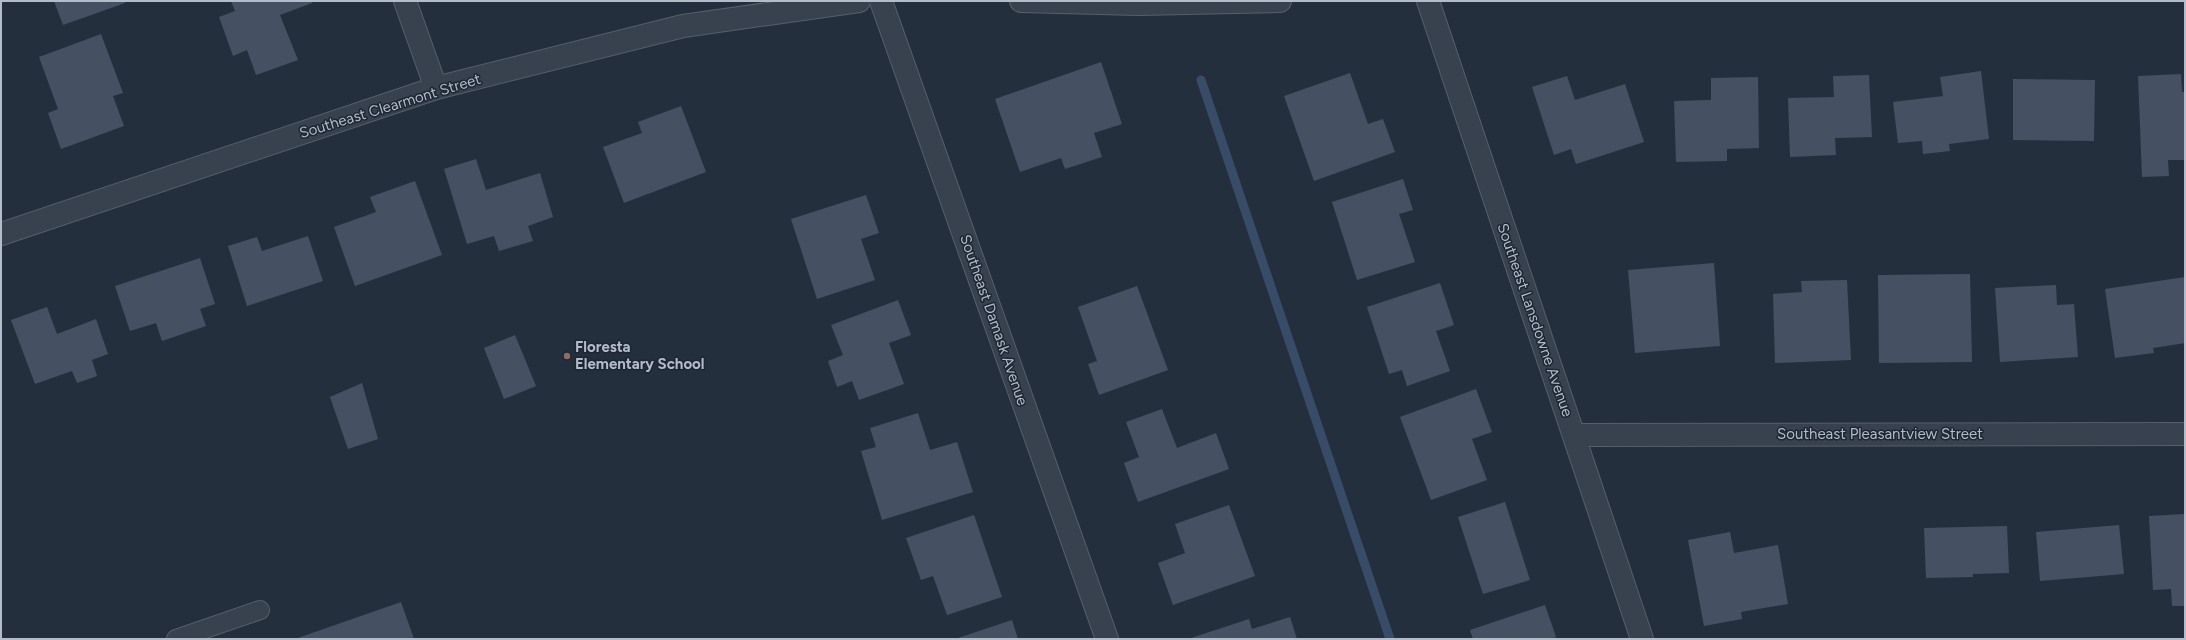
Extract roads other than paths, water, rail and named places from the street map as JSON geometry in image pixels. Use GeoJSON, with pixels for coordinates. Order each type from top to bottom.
{"type":"FeatureCollection","features":[{"type":"Feature","properties":{"kind":"street"},"geometry":{"type":"LineString","coordinates":[[405,1],[436,88]]}},
{"type":"Feature","properties":{"kind":"street","name":"Southeast Clearmont Street"},"geometry":{"type":"LineString","coordinates":[[3,227],[436,88],[683,26],[859,1]]}},
{"type":"Feature","properties":{"kind":"street","name":"Southeast Damask Avenue"},"geometry":{"type":"LineString","coordinates":[[882,1],[1106,639]]}},
{"type":"Feature","properties":{"kind":"street"},"geometry":{"type":"LineString","coordinates":[[1021,1],[1138,4],[1280,1]]}},
{"type":"Feature","properties":{"kind":"street","name":"Southeast Lansdowne Avenue"},"geometry":{"type":"LineString","coordinates":[[1428,1],[1642,639]]}},
{"type":"Feature","properties":{"kind":"street","name":"Southeast Pleasantview Street"},"geometry":{"type":"LineString","coordinates":[[1574,435],[2185,434]]}},
{"type":"Feature","properties":{"kind":"lane"},"geometry":{"type":"LineString","coordinates":[[176,639],[260,610]]}},
{"type":"Feature","properties":{"kind":"waterway"},"geometry":{"type":"LineString","coordinates":[[1201,80],[1390,639]]}},
{"type":"Feature","properties":{"kind":"place","name":"Floresta Elementary School"},"geometry":{"type":"Point","coordinates":[567,356]}}]}
